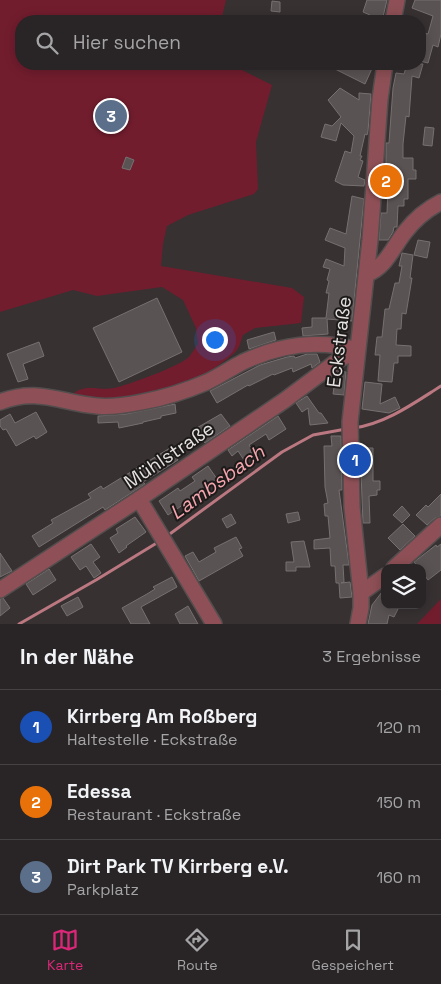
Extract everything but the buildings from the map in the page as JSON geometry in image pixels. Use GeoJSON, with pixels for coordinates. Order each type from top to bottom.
{"type":"FeatureCollection","features":[{"type":"Feature","properties":{"kind":"street"},"geometry":{"type":"LineString","coordinates":[[394,15],[397,0]]}},
{"type":"Feature","properties":{"kind":"street","name":"Eckstraße"},"geometry":{"type":"LineString","coordinates":[[358,624],[361,593],[352,507],[349,428],[367,274],[380,99],[384,70]]}},
{"type":"Feature","properties":{"kind":"street"},"geometry":{"type":"LineString","coordinates":[[367,274],[375,271],[382,265],[404,233],[418,217],[441,202]]}},
{"type":"Feature","properties":{"kind":"street"},"geometry":{"type":"LineString","coordinates":[[0,402],[15,397],[32,396],[52,397],[98,406],[143,402],[191,388],[266,352],[296,346],[330,344],[358,350]]}},
{"type":"Feature","properties":{"kind":"street","name":"Mühlstraße"},"geometry":{"type":"LineString","coordinates":[[0,590],[285,400],[340,359],[358,350]]}},
{"type":"Feature","properties":{"kind":"street"},"geometry":{"type":"LineString","coordinates":[[139,499],[214,624]]}},
{"type":"Feature","properties":{"kind":"street"},"geometry":{"type":"LineString","coordinates":[[398,564],[441,525]]}},
{"type":"Feature","properties":{"kind":"street"},"geometry":{"type":"LineString","coordinates":[[361,593],[381,579]]}},
{"type":"Feature","properties":{"kind":"shaded area"},"geometry":{"type":"Polygon","coordinates":[[[0,0],[226,0],[222,15],[15,15],[15,70],[242,70],[272,85],[256,142],[258,189],[254,194],[188,215],[167,226],[161,266],[292,288],[304,297],[301,323],[255,328],[243,335],[237,350],[227,359],[212,370],[183,386],[127,399],[96,400],[73,394],[82,389],[109,389],[121,386],[153,375],[189,357],[198,344],[196,328],[183,300],[162,287],[97,296],[73,290],[0,312],[0,0]]]}},
{"type":"Feature","properties":{"kind":"shaded area"},"geometry":{"type":"Polygon","coordinates":[[[440,600],[441,624],[417,624],[440,600]]]}},
{"type":"Feature","properties":{"kind":"waterway","name":"Lambsbach"},"geometry":{"type":"LineString","coordinates":[[354,428],[389,417],[441,386]]}},
{"type":"Feature","properties":{"kind":"waterway","name":"Lambsbach"},"geometry":{"type":"LineString","coordinates":[[167,536],[282,452],[313,435],[346,429]]}},
{"type":"Feature","properties":{"kind":"waterway","name":"Lambsbach"},"geometry":{"type":"LineString","coordinates":[[19,624],[160,541]]}},
{"type":"Feature","properties":{"kind":"place","name":"Dirt Park TV Kirrberg e.V."},"geometry":{"type":"Point","coordinates":[111,116]}},
{"type":"Feature","properties":{"kind":"place","name":"Edessa"},"geometry":{"type":"Point","coordinates":[386,181]}},
{"type":"Feature","properties":{"kind":"place","name":"Kirrberg Am Roßberg"},"geometry":{"type":"Point","coordinates":[355,460]}}]}
